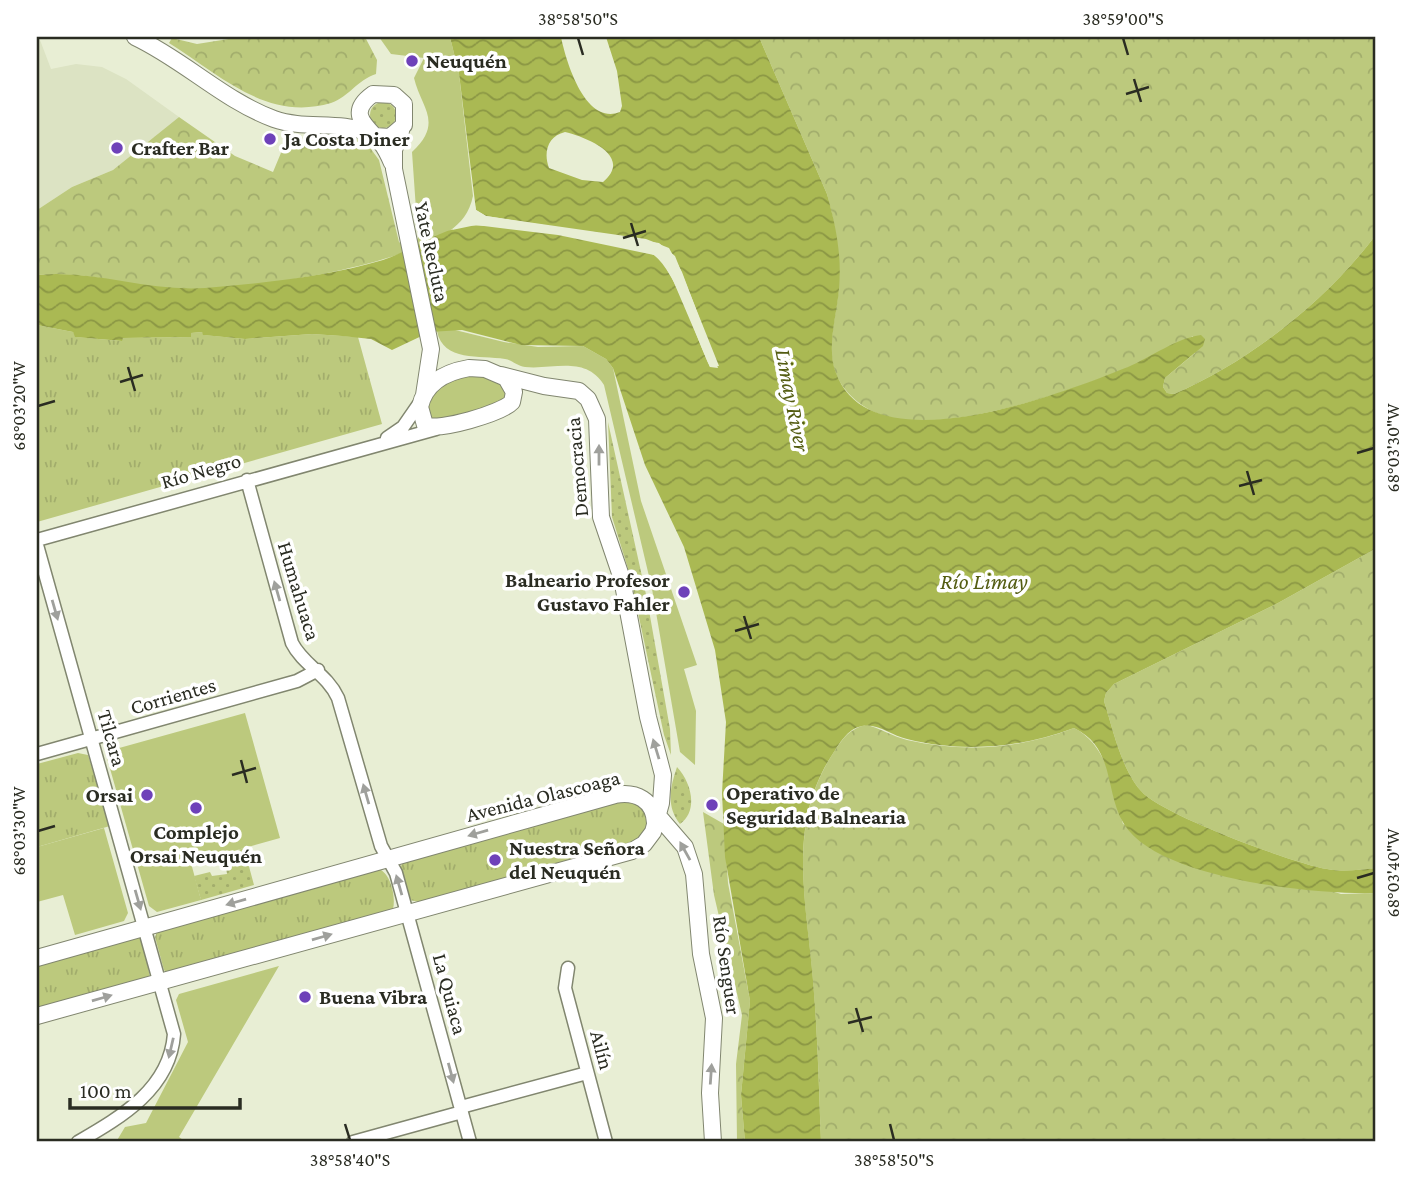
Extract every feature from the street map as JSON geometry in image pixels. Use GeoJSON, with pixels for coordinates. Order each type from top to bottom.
{"type":"FeatureCollection","features":[{"type":"Feature","properties":{"kind":"main road","name":"Yate Recluta"},"geometry":{"type":"LineString","coordinates":[[135,37],[257,111],[291,124],[351,127],[371,135],[390,137],[401,131]]}},
{"type":"Feature","properties":{"kind":"main road","name":"Yate Recluta"},"geometry":{"type":"LineString","coordinates":[[326,125],[352,115],[380,92],[399,99],[406,111],[395,143],[394,169]]}},
{"type":"Feature","properties":{"kind":"main road","name":"Yate Recluta"},"geometry":{"type":"LineString","coordinates":[[363,104],[361,118],[371,135],[385,148],[394,169],[430,344],[431,362],[422,398]]}},
{"type":"Feature","properties":{"kind":"main road"},"geometry":{"type":"LineString","coordinates":[[430,344],[442,359],[469,369],[501,375]]}},
{"type":"Feature","properties":{"kind":"main road","name":"Río Negro"},"geometry":{"type":"LineString","coordinates":[[422,398],[443,376],[469,369]]}},
{"type":"Feature","properties":{"kind":"main road","name":"Río Negro"},"geometry":{"type":"LineString","coordinates":[[440,428],[509,406],[514,392],[510,382],[501,375]]}},
{"type":"Feature","properties":{"kind":"main road","name":"Democracia"},"geometry":{"type":"LineString","coordinates":[[501,375],[544,386],[574,388],[584,394],[595,412],[599,437],[601,517],[622,579],[648,717],[662,767],[663,782],[655,816]]}},
{"type":"Feature","properties":{"kind":"main road"},"geometry":{"type":"LineString","coordinates":[[422,398],[422,420],[429,427],[440,428]]}},
{"type":"Feature","properties":{"kind":"main road","name":"Avenida Olascoaga"},"geometry":{"type":"LineString","coordinates":[[37,958],[621,793],[638,795],[655,816]]}},
{"type":"Feature","properties":{"kind":"main road"},"geometry":{"type":"LineString","coordinates":[[37,1016],[632,850],[649,839],[655,816]]}},
{"type":"Feature","properties":{"kind":"main road","name":"Río Senguer"},"geometry":{"type":"LineString","coordinates":[[655,816],[685,847],[694,874],[701,954],[714,1018],[710,1093],[713,1142]]}},
{"type":"Feature","properties":{"kind":"street","name":"Río Negro"},"geometry":{"type":"LineString","coordinates":[[377,444],[403,427],[422,398]]}},
{"type":"Feature","properties":{"kind":"street","name":"Río Negro"},"geometry":{"type":"LineString","coordinates":[[37,542],[247,480],[440,428]]}},
{"type":"Feature","properties":{"kind":"street","name":"Humahuaca"},"geometry":{"type":"LineString","coordinates":[[247,480],[292,642],[299,654],[318,670],[338,698],[387,859]]}},
{"type":"Feature","properties":{"kind":"street","name":"Tilcara"},"geometry":{"type":"LineString","coordinates":[[37,542],[174,1034],[167,1062],[139,1103],[88,1140]]}},
{"type":"Feature","properties":{"kind":"street","name":"Corrientes"},"geometry":{"type":"LineString","coordinates":[[37,754],[297,681],[318,670]]}},
{"type":"Feature","properties":{"kind":"street","name":"La Quiaca"},"geometry":{"type":"LineString","coordinates":[[387,859],[396,873],[470,1142]]}},
{"type":"Feature","properties":{"kind":"street","name":"Ailín"},"geometry":{"type":"LineString","coordinates":[[568,968],[565,988],[606,1142]]}},
{"type":"Feature","properties":{"kind":"street"},"geometry":{"type":"LineString","coordinates":[[354,1142],[587,1073]]}},
{"type":"Feature","properties":{"kind":"shaded area"},"geometry":{"type":"Polygon","coordinates":[[[40,40],[51,69],[76,64],[102,67],[126,79],[179,117],[113,170],[72,187],[37,210],[37,41],[40,40]]]}},
{"type":"Feature","properties":{"kind":"green space"},"geometry":{"type":"Polygon","coordinates":[[[241,37],[365,37],[377,60],[376,74],[331,103],[308,107],[286,106],[245,92],[169,43],[172,38],[197,44],[241,37]]]}},
{"type":"Feature","properties":{"kind":"green space"},"geometry":{"type":"Polygon","coordinates":[[[379,37],[450,37],[459,74],[473,196],[469,208],[457,225],[410,250],[418,238],[412,152],[422,141],[429,123],[414,78],[424,58],[391,54],[379,37]]]}},
{"type":"Feature","properties":{"kind":"green space"},"geometry":{"type":"Polygon","coordinates":[[[759,37],[1375,37],[1375,236],[1333,284],[1284,327],[1230,365],[1174,394],[1167,393],[1163,387],[1165,378],[1195,353],[1193,336],[1165,351],[1089,383],[1003,409],[924,421],[884,416],[852,397],[836,374],[832,341],[838,295],[838,249],[827,194],[759,37]]]}},
{"type":"Feature","properties":{"kind":"green space"},"geometry":{"type":"Polygon","coordinates":[[[383,102],[392,106],[396,115],[392,124],[383,128],[374,124],[370,115],[374,106],[383,102]]]}},
{"type":"Feature","properties":{"kind":"green space"},"geometry":{"type":"Polygon","coordinates":[[[179,117],[235,156],[273,172],[288,136],[346,137],[365,141],[379,160],[399,242],[410,250],[325,274],[224,288],[169,289],[87,276],[37,275],[37,210],[72,187],[113,170],[179,117]]]}},
{"type":"Feature","properties":{"kind":"green space"},"geometry":{"type":"Polygon","coordinates":[[[37,325],[73,332],[76,337],[121,341],[123,338],[191,337],[191,333],[202,332],[204,335],[245,339],[312,334],[358,337],[382,424],[37,522],[37,325]]]}},
{"type":"Feature","properties":{"kind":"green space"},"geometry":{"type":"Polygon","coordinates":[[[451,329],[538,347],[583,346],[606,359],[613,368],[641,501],[697,665],[684,669],[696,711],[695,765],[680,752],[652,589],[604,385],[588,370],[578,367],[525,367],[505,359],[474,357],[455,352],[441,341],[437,331],[451,329]]]}},
{"type":"Feature","properties":{"kind":"green space"},"geometry":{"type":"Polygon","coordinates":[[[476,374],[503,381],[508,400],[437,423],[428,416],[428,406],[435,391],[458,378],[476,374]]]}},
{"type":"Feature","properties":{"kind":"green space"},"geometry":{"type":"Polygon","coordinates":[[[608,422],[647,599],[670,729],[671,755],[664,735],[630,575],[612,517],[608,422]]]}},
{"type":"Feature","properties":{"kind":"green space"},"geometry":{"type":"Polygon","coordinates":[[[1375,549],[1375,868],[1333,870],[1287,858],[1178,815],[1144,794],[1124,763],[1104,701],[1106,693],[1114,684],[1278,603],[1375,549]]]}},
{"type":"Feature","properties":{"kind":"green space","name":"Complejo Orsai Neuquén"},"geometry":{"type":"Polygon","coordinates":[[[245,713],[280,838],[191,863],[201,900],[157,912],[149,906],[107,758],[112,750],[245,713]]]}},
{"type":"Feature","properties":{"kind":"green space"},"geometry":{"type":"Polygon","coordinates":[[[866,725],[907,740],[950,747],[992,747],[1033,741],[1074,728],[1095,745],[1102,757],[1113,783],[1123,824],[1341,894],[1375,893],[1375,1142],[821,1142],[815,1012],[803,872],[804,842],[808,812],[817,783],[842,740],[866,725]]]}},
{"type":"Feature","properties":{"kind":"green space"},"geometry":{"type":"Polygon","coordinates":[[[78,753],[88,755],[110,826],[37,847],[37,764],[78,753]]]}},
{"type":"Feature","properties":{"kind":"green space"},"geometry":{"type":"Polygon","coordinates":[[[677,767],[686,780],[691,796],[690,811],[680,824],[671,804],[677,767]]]}},
{"type":"Feature","properties":{"kind":"green space"},"geometry":{"type":"Polygon","coordinates":[[[617,799],[635,801],[643,812],[646,826],[638,843],[420,902],[409,900],[400,868],[403,862],[617,799]]]}},
{"type":"Feature","properties":{"kind":"green space"},"geometry":{"type":"Polygon","coordinates":[[[703,812],[724,824],[728,883],[750,1001],[741,1095],[745,1142],[737,1142],[736,1064],[742,1015],[714,895],[703,812]]]}},
{"type":"Feature","properties":{"kind":"green space"},"geometry":{"type":"Polygon","coordinates":[[[104,828],[128,913],[124,921],[75,935],[63,895],[37,902],[37,847],[104,828]]]}},
{"type":"Feature","properties":{"kind":"green space"},"geometry":{"type":"Polygon","coordinates":[[[244,848],[254,885],[201,900],[194,876],[210,872],[212,876],[227,874],[226,867],[242,863],[238,850],[244,848]]]}},
{"type":"Feature","properties":{"kind":"green space"},"geometry":{"type":"Polygon","coordinates":[[[379,869],[387,876],[393,892],[393,909],[387,912],[166,972],[164,970],[155,937],[157,932],[379,869]]]}},
{"type":"Feature","properties":{"kind":"green space"},"geometry":{"type":"Polygon","coordinates":[[[137,937],[142,939],[150,977],[37,1011],[37,964],[137,937]]]}},
{"type":"Feature","properties":{"kind":"green space"},"geometry":{"type":"Polygon","coordinates":[[[279,966],[179,1137],[186,1142],[116,1142],[125,1127],[146,1123],[188,1042],[176,1000],[179,994],[279,966]]]}},
{"type":"Feature","properties":{"kind":"water","name":"Río Limay"},"geometry":{"type":"Polygon","coordinates":[[[450,37],[561,37],[567,61],[579,89],[597,110],[608,114],[620,112],[622,106],[617,71],[606,37],[759,37],[827,194],[833,218],[840,265],[832,342],[836,373],[856,401],[888,416],[927,420],[972,415],[1017,405],[1128,367],[1164,348],[1201,335],[1205,339],[1203,346],[1165,378],[1163,387],[1167,393],[1174,394],[1230,365],[1284,327],[1333,284],[1375,236],[1375,549],[1278,603],[1114,684],[1106,693],[1104,701],[1130,775],[1144,794],[1158,804],[1232,838],[1310,865],[1333,870],[1375,868],[1375,893],[1278,887],[1202,871],[1169,858],[1142,843],[1124,824],[1097,747],[1074,728],[1012,744],[971,747],[907,739],[874,726],[862,726],[848,733],[841,741],[817,783],[808,812],[804,841],[803,871],[815,1012],[821,1142],[745,1142],[741,1095],[750,1001],[725,857],[722,793],[726,722],[715,650],[684,547],[645,465],[613,368],[606,359],[583,346],[521,345],[462,330],[430,332],[392,350],[371,339],[342,336],[312,334],[245,339],[203,335],[202,332],[191,333],[191,337],[123,338],[122,341],[75,337],[73,332],[37,325],[37,275],[79,275],[163,287],[205,288],[317,275],[383,260],[466,226],[504,227],[560,234],[654,255],[678,291],[710,367],[719,366],[675,256],[659,243],[486,216],[476,210],[459,74],[450,37]],[[565,132],[554,137],[547,151],[549,168],[582,180],[603,182],[611,173],[613,164],[610,156],[594,143],[565,132]]]}},
{"type":"Feature","properties":{"kind":"pier"},"geometry":{"type":"Polygon","coordinates":[[[473,196],[476,210],[486,216],[646,239],[669,248],[682,272],[718,368],[710,367],[672,278],[662,261],[654,255],[558,235],[476,225],[452,230],[460,224],[476,222],[559,232],[655,252],[671,267],[696,331],[715,365],[679,273],[666,251],[646,242],[485,219],[472,212],[473,196]]]}},
{"type":"Feature","properties":{"kind":"place","name":"Neuquén"},"geometry":{"type":"Point","coordinates":[412,61]}},
{"type":"Feature","properties":{"kind":"place","name":"Ja Costa Diner"},"geometry":{"type":"Point","coordinates":[270,139]}},
{"type":"Feature","properties":{"kind":"place","name":"Crafter Bar"},"geometry":{"type":"Point","coordinates":[117,148]}},
{"type":"Feature","properties":{"kind":"place","name":"Balneario Profesor Gustavo Fahler"},"geometry":{"type":"Point","coordinates":[684,592]}},
{"type":"Feature","properties":{"kind":"place","name":"Orsai"},"geometry":{"type":"Point","coordinates":[147,795]}},
{"type":"Feature","properties":{"kind":"place","name":"Operativo de Seguridad Balnearia"},"geometry":{"type":"Point","coordinates":[712,805]}},
{"type":"Feature","properties":{"kind":"place","name":"Complejo Orsai Neuquén"},"geometry":{"type":"Point","coordinates":[196,808]}},
{"type":"Feature","properties":{"kind":"place","name":"Nuestra Señora del Neuquén"},"geometry":{"type":"Point","coordinates":[495,860]}},
{"type":"Feature","properties":{"kind":"place","name":"Buena Vibra"},"geometry":{"type":"Point","coordinates":[305,997]}},
{"type":"Feature","properties":{"kind":"water label","name":"Limay River"},"geometry":{"type":"Point","coordinates":[793,400]}}]}
